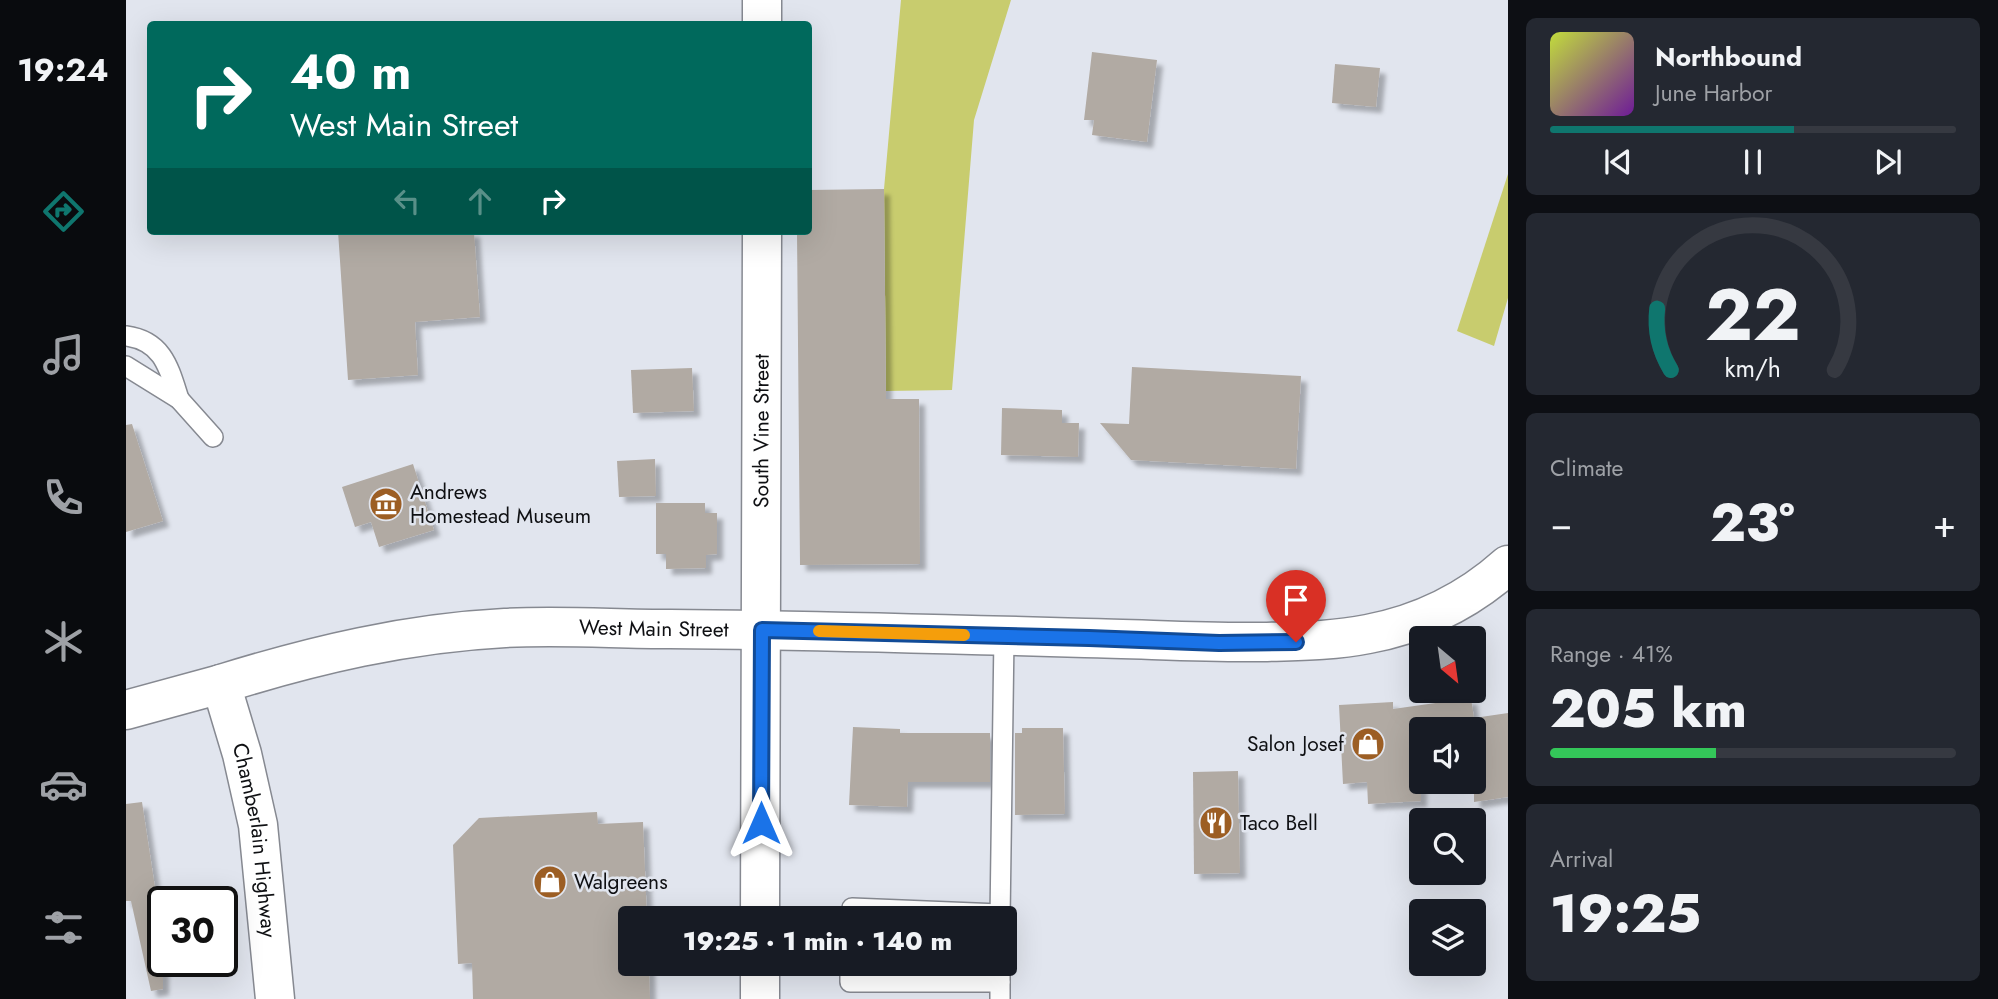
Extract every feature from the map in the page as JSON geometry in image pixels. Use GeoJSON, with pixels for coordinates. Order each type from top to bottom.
{"type":"FeatureCollection","features":[{"type":"Feature","properties":{"kind":"main road"},"geometry":{"type":"LineString","coordinates":[[762,0],[762,21]]}},
{"type":"Feature","properties":{"kind":"main road","name":"South Vine Street"},"geometry":{"type":"LineString","coordinates":[[760,906],[762,235]]}},
{"type":"Feature","properties":{"kind":"main road","name":"West Main Street"},"geometry":{"type":"LineString","coordinates":[[126,710],[350,648],[424,635],[505,628],[762,630],[1219,643],[1315,642],[1369,634],[1423,618],[1457,603],[1486,585],[1508,565]]}},
{"type":"Feature","properties":{"kind":"main road","name":"Chamberlain Highway"},"geometry":{"type":"LineString","coordinates":[[221,684],[245,765],[258,825],[275,999]]}},
{"type":"Feature","properties":{"kind":"main road"},"geometry":{"type":"LineString","coordinates":[[760,976],[760,999]]}},
{"type":"Feature","properties":{"kind":"lane"},"geometry":{"type":"LineString","coordinates":[[126,336],[137,337],[156,349],[169,365],[178,399]]}},
{"type":"Feature","properties":{"kind":"lane"},"geometry":{"type":"LineString","coordinates":[[126,366],[178,399],[214,437]]}},
{"type":"Feature","properties":{"kind":"lane"},"geometry":{"type":"LineString","coordinates":[[1000,906],[1003,636]]}},
{"type":"Feature","properties":{"kind":"lane"},"geometry":{"type":"LineString","coordinates":[[850,976],[850,982],[1000,982]]}},
{"type":"Feature","properties":{"kind":"green space"},"geometry":{"type":"Polygon","coordinates":[[[901,0],[1011,0],[974,120],[952,390],[886,391],[884,189],[901,0]]]}},
{"type":"Feature","properties":{"kind":"green space"},"geometry":{"type":"Polygon","coordinates":[[[1508,174],[1508,298],[1494,346],[1457,331],[1508,174]]]}},
{"type":"Feature","properties":{"kind":"building"},"geometry":{"type":"Polygon","coordinates":[[[1092,52],[1157,60],[1147,142],[1092,135],[1094,120],[1084,120],[1092,52]]]}},
{"type":"Feature","properties":{"kind":"building"},"geometry":{"type":"Polygon","coordinates":[[[1335,64],[1380,68],[1376,107],[1332,103],[1335,64]]]}},
{"type":"Feature","properties":{"kind":"building"},"geometry":{"type":"Polygon","coordinates":[[[884,189],[886,399],[919,399],[920,564],[800,565],[797,235],[812,235],[812,190],[884,189]]]}},
{"type":"Feature","properties":{"kind":"building"},"geometry":{"type":"Polygon","coordinates":[[[338,235],[474,235],[480,317],[415,322],[418,375],[348,380],[338,235]]]}},
{"type":"Feature","properties":{"kind":"building"},"geometry":{"type":"Polygon","coordinates":[[[1132,367],[1301,376],[1296,469],[1131,460],[1100,423],[1129,424],[1132,367]]]}},
{"type":"Feature","properties":{"kind":"building"},"geometry":{"type":"Polygon","coordinates":[[[692,368],[694,411],[633,413],[631,370],[692,368]]]}},
{"type":"Feature","properties":{"kind":"building"},"geometry":{"type":"Polygon","coordinates":[[[1002,408],[1062,410],[1062,423],[1079,423],[1078,457],[1001,455],[1002,408]]]}},
{"type":"Feature","properties":{"kind":"building"},"geometry":{"type":"Polygon","coordinates":[[[132,424],[163,521],[126,532],[126,425],[132,424]]]}},
{"type":"Feature","properties":{"kind":"building"},"geometry":{"type":"Polygon","coordinates":[[[655,459],[656,496],[619,497],[617,461],[655,459]]]}},
{"type":"Feature","properties":{"kind":"building","name":"Andrews Homestead Museum"},"geometry":{"type":"Polygon","coordinates":[[[413,464],[434,530],[379,547],[371,522],[355,527],[342,487],[413,464]]]}},
{"type":"Feature","properties":{"kind":"building"},"geometry":{"type":"Polygon","coordinates":[[[656,503],[705,503],[705,513],[717,513],[717,554],[706,555],[706,568],[666,569],[666,554],[656,554],[656,503]]]}},
{"type":"Feature","properties":{"kind":"building"},"geometry":{"type":"Polygon","coordinates":[[[1393,702],[1393,709],[1428,704],[1472,704],[1474,717],[1409,717],[1409,794],[1421,794],[1421,801],[1368,804],[1367,782],[1343,784],[1339,705],[1393,702]]]}},
{"type":"Feature","properties":{"kind":"building"},"geometry":{"type":"Polygon","coordinates":[[[1508,713],[1508,797],[1474,802],[1474,794],[1486,794],[1486,717],[1481,717],[1508,713]]]}},
{"type":"Feature","properties":{"kind":"building"},"geometry":{"type":"Polygon","coordinates":[[[853,727],[900,729],[900,733],[990,733],[990,782],[908,782],[907,807],[849,805],[853,727]]]}},
{"type":"Feature","properties":{"kind":"building"},"geometry":{"type":"Polygon","coordinates":[[[1022,728],[1063,728],[1065,814],[1015,815],[1015,733],[1022,733],[1022,728]]]}},
{"type":"Feature","properties":{"kind":"building","name":"Taco Bell"},"geometry":{"type":"Polygon","coordinates":[[[1238,771],[1240,873],[1194,874],[1193,772],[1238,771]]]}},
{"type":"Feature","properties":{"kind":"building"},"geometry":{"type":"Polygon","coordinates":[[[142,802],[155,886],[147,886],[147,973],[131,901],[126,901],[126,804],[142,802]]]}},
{"type":"Feature","properties":{"kind":"building","name":"Walgreens"},"geometry":{"type":"Polygon","coordinates":[[[597,812],[598,824],[643,822],[646,906],[618,906],[618,976],[649,976],[650,999],[473,999],[472,963],[458,964],[453,845],[479,818],[597,812]]]}},
{"type":"Feature","properties":{"kind":"building"},"geometry":{"type":"Polygon","coordinates":[[[148,977],[163,977],[163,989],[151,991],[148,977]]]}},
{"type":"Feature","properties":{"kind":"slow traffic"},"geometry":{"type":"LineString","coordinates":[[819,631],[964,635]]}},
{"type":"Feature","properties":{"kind":"place","name":"Andrews Homestead Museum"},"geometry":{"type":"Point","coordinates":[386,504]}},
{"type":"Feature","properties":{"kind":"place","name":"Salon Josef"},"geometry":{"type":"Point","coordinates":[1368,744]}},
{"type":"Feature","properties":{"kind":"place","name":"Taco Bell"},"geometry":{"type":"Point","coordinates":[1216,823]}},
{"type":"Feature","properties":{"kind":"place","name":"Walgreens"},"geometry":{"type":"Point","coordinates":[550,882]}},
{"type":"Feature","properties":{"kind":"route"},"geometry":{"type":"LineString","coordinates":[[761,823],[762,630],[1219,643],[1296,642]]}}]}
